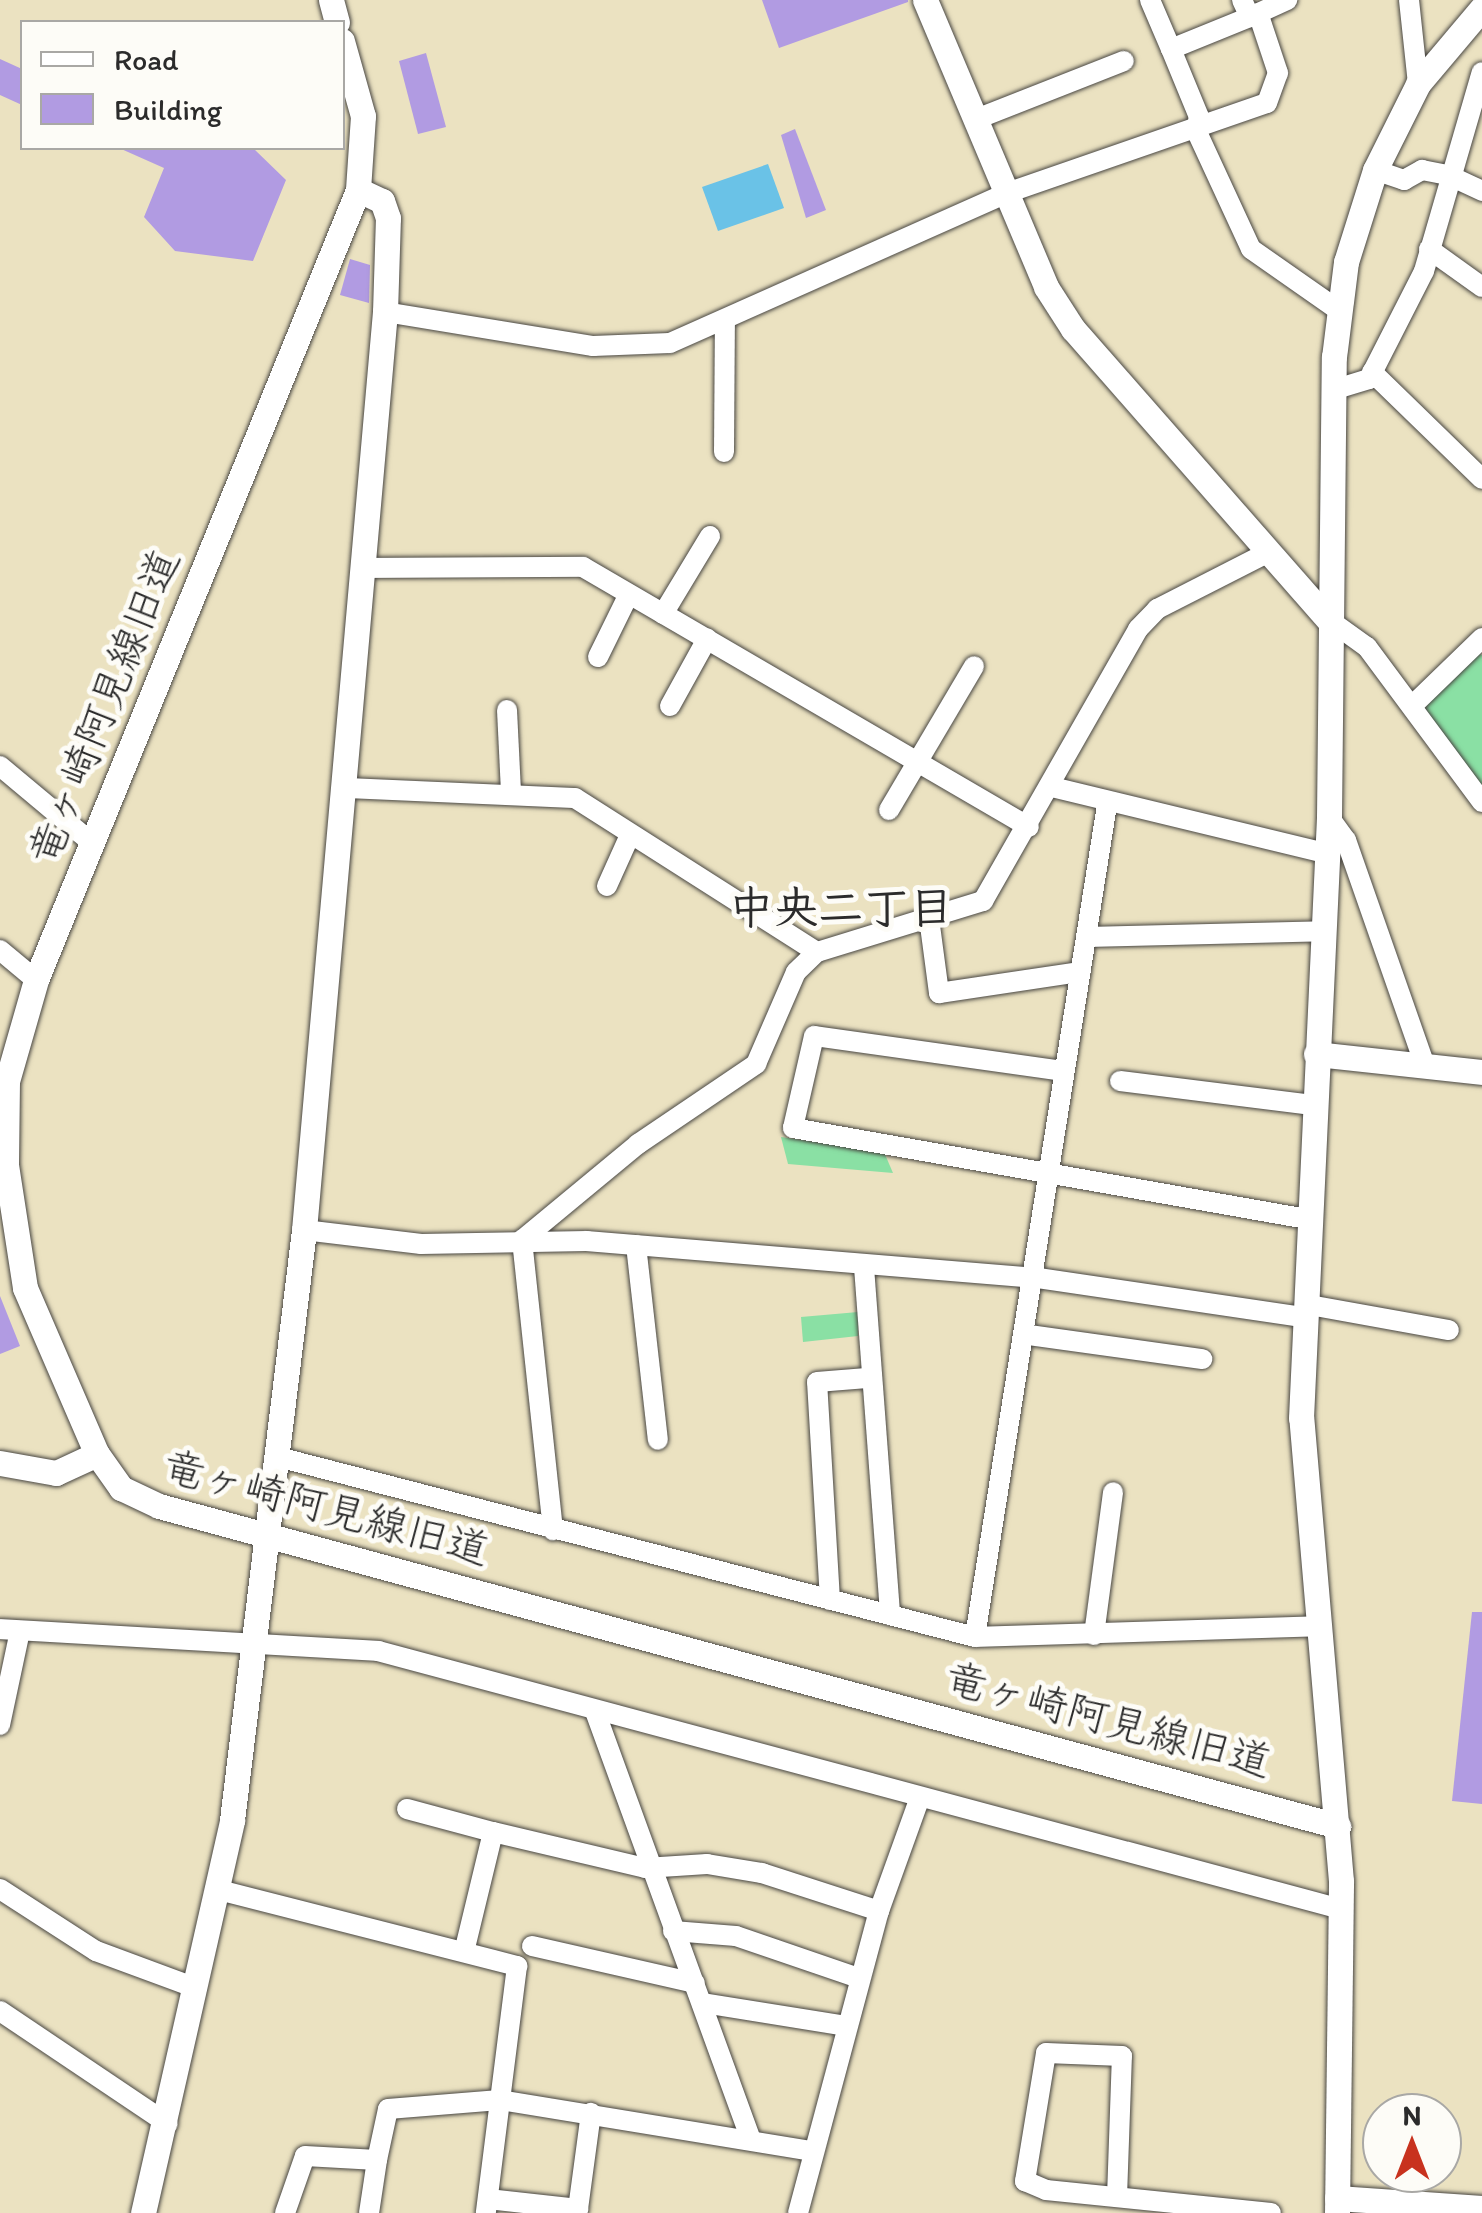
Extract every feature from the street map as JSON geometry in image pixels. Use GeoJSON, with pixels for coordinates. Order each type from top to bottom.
{"type":"FeatureCollection","features":[{"type":"Feature","properties":{"kind":"street"},"geometry":{"type":"LineString","coordinates":[[925,0],[1004,194],[1073,329],[1265,554],[1328,619],[1367,646],[1414,704],[1482,802]]}},
{"type":"Feature","properties":{"kind":"street"},"geometry":{"type":"LineString","coordinates":[[1150,0],[1200,116],[1196,130],[1252,249],[1338,310]]}},
{"type":"Feature","properties":{"kind":"street"},"geometry":{"type":"LineString","coordinates":[[1171,48],[1250,10],[1287,0]]}},
{"type":"Feature","properties":{"kind":"street"},"geometry":{"type":"LineString","coordinates":[[1409,0],[1418,84]]}},
{"type":"Feature","properties":{"kind":"street"},"geometry":{"type":"LineString","coordinates":[[1482,8],[1418,84],[1376,170],[1338,310],[1328,619],[1328,854],[1302,1317],[1316,1626],[1338,1826],[1341,1909],[1337,2206],[1482,2208]]}},
{"type":"Feature","properties":{"kind":"street"},"geometry":{"type":"LineString","coordinates":[[385,312],[594,346],[670,343],[1004,194],[1196,130],[1278,90],[1250,10]]}},
{"type":"Feature","properties":{"kind":"street","name":"竜ヶ崎阿見線旧道"},"geometry":{"type":"LineString","coordinates":[[345,52],[363,116],[358,190],[36,980],[2,1107],[3,1166],[25,1288],[97,1454],[132,1497],[1338,1826]]}},
{"type":"Feature","properties":{"kind":"street"},"geometry":{"type":"LineString","coordinates":[[974,120],[1124,62]]}},
{"type":"Feature","properties":{"kind":"street"},"geometry":{"type":"LineString","coordinates":[[1333,390],[1372,372],[1429,249],[1448,175],[1482,72]]}},
{"type":"Feature","properties":{"kind":"street"},"geometry":{"type":"LineString","coordinates":[[1376,170],[1404,180],[1422,170],[1448,175],[1482,192]]}},
{"type":"Feature","properties":{"kind":"street"},"geometry":{"type":"LineString","coordinates":[[143,2213],[168,2124],[219,1890],[256,1650],[304,1230],[366,568],[385,312],[386,208],[358,190]]}},
{"type":"Feature","properties":{"kind":"street"},"geometry":{"type":"LineString","coordinates":[[1429,249],[1482,287]]}},
{"type":"Feature","properties":{"kind":"street"},"geometry":{"type":"LineString","coordinates":[[724,452],[726,321]]}},
{"type":"Feature","properties":{"kind":"street"},"geometry":{"type":"LineString","coordinates":[[1372,372],[1482,479]]}},
{"type":"Feature","properties":{"kind":"street"},"geometry":{"type":"LineString","coordinates":[[664,614],[710,536]]}},
{"type":"Feature","properties":{"kind":"street"},"geometry":{"type":"LineString","coordinates":[[522,1240],[638,1144],[756,1064],[796,972],[818,952],[983,901],[1052,787],[1138,629],[1158,609],[1265,554]]}},
{"type":"Feature","properties":{"kind":"street"},"geometry":{"type":"LineString","coordinates":[[366,568],[583,567],[1029,826]]}},
{"type":"Feature","properties":{"kind":"street"},"geometry":{"type":"LineString","coordinates":[[598,657],[629,594]]}},
{"type":"Feature","properties":{"kind":"street"},"geometry":{"type":"LineString","coordinates":[[670,706],[707,639]]}},
{"type":"Feature","properties":{"kind":"street"},"geometry":{"type":"LineString","coordinates":[[1414,704],[1478,648]]}},
{"type":"Feature","properties":{"kind":"street"},"geometry":{"type":"LineString","coordinates":[[889,810],[974,666]]}},
{"type":"Feature","properties":{"kind":"street"},"geometry":{"type":"LineString","coordinates":[[508,710],[511,792]]}},
{"type":"Feature","properties":{"kind":"street"},"geometry":{"type":"LineString","coordinates":[[0,766],[92,842]]}},
{"type":"Feature","properties":{"kind":"street"},"geometry":{"type":"LineString","coordinates":[[1052,787],[1107,805],[1145,806],[1328,854]]}},
{"type":"Feature","properties":{"kind":"street"},"geometry":{"type":"LineString","coordinates":[[346,788],[511,792],[575,798],[818,952]]}},
{"type":"Feature","properties":{"kind":"street"},"geometry":{"type":"LineString","coordinates":[[975,1637],[1030,1335],[1063,1071],[1107,805]]}},
{"type":"Feature","properties":{"kind":"street"},"geometry":{"type":"LineString","coordinates":[[1329,817],[1346,840],[1425,1066]]}},
{"type":"Feature","properties":{"kind":"street"},"geometry":{"type":"LineString","coordinates":[[607,886],[630,835]]}},
{"type":"Feature","properties":{"kind":"street"},"geometry":{"type":"LineString","coordinates":[[930,918],[939,993],[1080,972]]}},
{"type":"Feature","properties":{"kind":"street"},"geometry":{"type":"LineString","coordinates":[[1086,937],[1324,931]]}},
{"type":"Feature","properties":{"kind":"street"},"geometry":{"type":"LineString","coordinates":[[0,950],[36,980]]}},
{"type":"Feature","properties":{"kind":"street"},"geometry":{"type":"LineString","coordinates":[[1063,1071],[814,1036],[793,1128],[1050,1170],[1307,1219]]}},
{"type":"Feature","properties":{"kind":"street"},"geometry":{"type":"LineString","coordinates":[[1316,1054],[1482,1072]]}},
{"type":"Feature","properties":{"kind":"street"},"geometry":{"type":"LineString","coordinates":[[1120,1081],[1314,1106]]}},
{"type":"Feature","properties":{"kind":"street"},"geometry":{"type":"LineString","coordinates":[[304,1230],[421,1244],[522,1240],[636,1246],[1038,1278],[1302,1317],[1315,1306],[1450,1330]]}},
{"type":"Feature","properties":{"kind":"street"},"geometry":{"type":"LineString","coordinates":[[522,1240],[553,1530]]}},
{"type":"Feature","properties":{"kind":"street"},"geometry":{"type":"LineString","coordinates":[[636,1246],[658,1440]]}},
{"type":"Feature","properties":{"kind":"street"},"geometry":{"type":"LineString","coordinates":[[864,1267],[868,1378],[890,1615]]}},
{"type":"Feature","properties":{"kind":"street"},"geometry":{"type":"LineString","coordinates":[[1030,1335],[1202,1359]]}},
{"type":"Feature","properties":{"kind":"street"},"geometry":{"type":"LineString","coordinates":[[830,1600],[818,1382],[868,1378]]}},
{"type":"Feature","properties":{"kind":"street"},"geometry":{"type":"LineString","coordinates":[[0,1464],[56,1473],[97,1454]]}},
{"type":"Feature","properties":{"kind":"street"},"geometry":{"type":"LineString","coordinates":[[278,1457],[975,1637],[1316,1626]]}},
{"type":"Feature","properties":{"kind":"street"},"geometry":{"type":"LineString","coordinates":[[1094,1634],[1113,1492]]}},
{"type":"Feature","properties":{"kind":"street"},"geometry":{"type":"LineString","coordinates":[[0,1725],[10,1630],[256,1650],[366,1649],[596,1714],[1341,1909]]}},
{"type":"Feature","properties":{"kind":"street"},"geometry":{"type":"LineString","coordinates":[[596,1714],[645,1868],[699,1993],[750,2138]]}},
{"type":"Feature","properties":{"kind":"street"},"geometry":{"type":"LineString","coordinates":[[798,2213],[810,2151],[859,1978],[919,1800]]}},
{"type":"Feature","properties":{"kind":"street"},"geometry":{"type":"LineString","coordinates":[[407,1809],[645,1868],[707,1864],[762,1873],[879,1911]]}},
{"type":"Feature","properties":{"kind":"street"},"geometry":{"type":"LineString","coordinates":[[465,1948],[493,1832]]}},
{"type":"Feature","properties":{"kind":"street"},"geometry":{"type":"LineString","coordinates":[[0,1889],[96,1950],[196,1988]]}},
{"type":"Feature","properties":{"kind":"street"},"geometry":{"type":"LineString","coordinates":[[219,1890],[465,1948],[517,1966],[487,2206],[578,2210],[591,2113]]}},
{"type":"Feature","properties":{"kind":"street"},"geometry":{"type":"LineString","coordinates":[[673,1931],[736,1936],[859,1978]]}},
{"type":"Feature","properties":{"kind":"street"},"geometry":{"type":"LineString","coordinates":[[532,1946],[699,1993],[847,2026]]}},
{"type":"Feature","properties":{"kind":"street"},"geometry":{"type":"LineString","coordinates":[[0,2011],[168,2124]]}},
{"type":"Feature","properties":{"kind":"street"},"geometry":{"type":"LineString","coordinates":[[1118,2196],[1122,2056],[1046,2054],[1026,2182],[1118,2196],[1271,2213]]}},
{"type":"Feature","properties":{"kind":"street"},"geometry":{"type":"LineString","coordinates":[[368,2213],[388,2109],[500,2100],[750,2138],[810,2151]]}},
{"type":"Feature","properties":{"kind":"street"},"geometry":{"type":"LineString","coordinates":[[285,2213],[305,2156],[378,2160]]}},
{"type":"Feature","properties":{"kind":"green space"},"geometry":{"type":"Polygon","coordinates":[[[1471,651],[1482,655],[1482,802],[1414,704],[1471,651]]]}},
{"type":"Feature","properties":{"kind":"green space"},"geometry":{"type":"Polygon","coordinates":[[[781,1137],[884,1152],[893,1173],[788,1164],[781,1137]]]}},
{"type":"Feature","properties":{"kind":"green space"},"geometry":{"type":"Polygon","coordinates":[[[858,1312],[858,1336],[803,1342],[801,1317],[858,1312]]]}},
{"type":"Feature","properties":{"kind":"water"},"geometry":{"type":"Polygon","coordinates":[[[768,164],[784,208],[718,231],[702,187],[768,164]]]}},
{"type":"Feature","properties":{"kind":"building"},"geometry":{"type":"Polygon","coordinates":[[[762,0],[908,0],[908,2],[779,48],[762,0]]]}},
{"type":"Feature","properties":{"kind":"building"},"geometry":{"type":"Polygon","coordinates":[[[426,53],[446,127],[418,134],[399,61],[426,53]]]}},
{"type":"Feature","properties":{"kind":"building"},"geometry":{"type":"Polygon","coordinates":[[[0,59],[20,68],[20,104],[0,95],[0,59]]]}},
{"type":"Feature","properties":{"kind":"building"},"geometry":{"type":"Polygon","coordinates":[[[795,129],[826,210],[806,218],[781,135],[795,129]]]}},
{"type":"Feature","properties":{"kind":"building"},"geometry":{"type":"Polygon","coordinates":[[[124,150],[255,150],[286,180],[253,261],[175,251],[144,217],[164,168],[124,150]]]}},
{"type":"Feature","properties":{"kind":"building"},"geometry":{"type":"Polygon","coordinates":[[[350,259],[370,265],[369,303],[340,295],[350,259]]]}},
{"type":"Feature","properties":{"kind":"building"},"geometry":{"type":"Polygon","coordinates":[[[0,1296],[20,1346],[0,1354],[0,1296]]]}},
{"type":"Feature","properties":{"kind":"building"},"geometry":{"type":"Polygon","coordinates":[[[1472,1612],[1482,1612],[1482,1804],[1452,1801],[1472,1612]]]}},
{"type":"Feature","properties":{"kind":"district","name":"中央二丁目"},"geometry":{"type":"Point","coordinates":[841,908]}}]}
